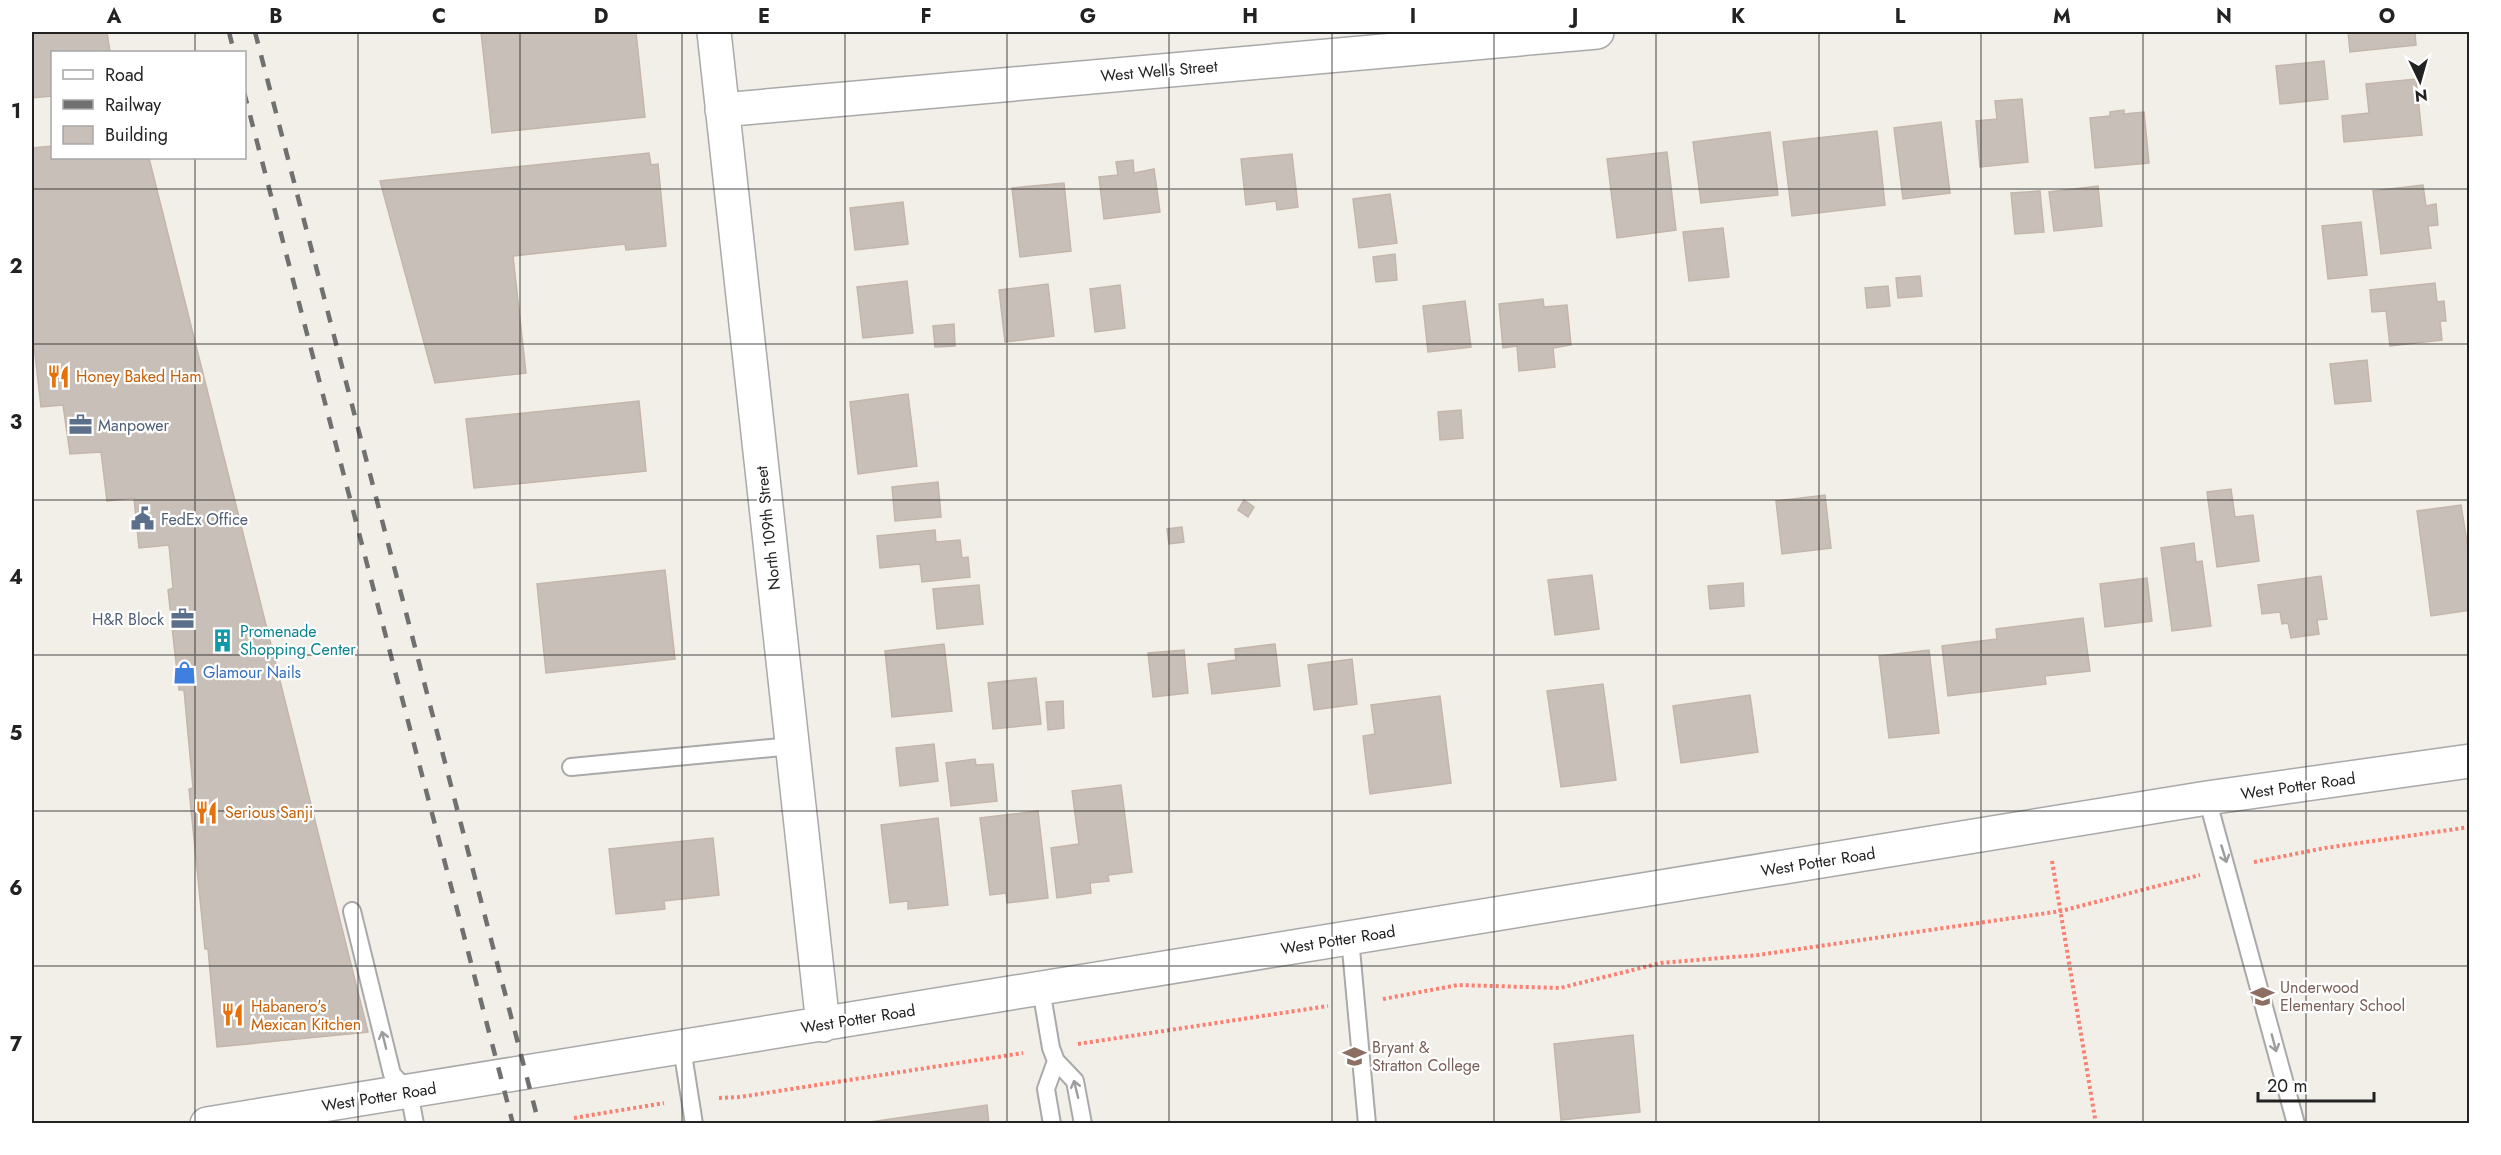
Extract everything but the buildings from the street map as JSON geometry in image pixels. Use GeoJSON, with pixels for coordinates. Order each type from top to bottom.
{"type":"FeatureCollection","features":[{"type":"Feature","properties":{"kind":"street","name":"North 109th Street"},"geometry":{"type":"LineString","coordinates":[[714,32],[823,1025]]}},
{"type":"Feature","properties":{"kind":"street","name":"West Wells Street"},"geometry":{"type":"LineString","coordinates":[[722,110],[1597,32]]}},
{"type":"Feature","properties":{"kind":"street","name":"West Potter Road"},"geometry":{"type":"LineString","coordinates":[[215,1123],[332,1114],[409,1092],[2207,798],[2469,761]]}},
{"type":"Feature","properties":{"kind":"lane"},"geometry":{"type":"LineString","coordinates":[[571,767],[792,746]]}},
{"type":"Feature","properties":{"kind":"lane"},"geometry":{"type":"LineString","coordinates":[[2207,798],[2228,868],[2296,1124]]}},
{"type":"Feature","properties":{"kind":"lane"},"geometry":{"type":"LineString","coordinates":[[352,911],[392,1074],[409,1092],[415,1124]]}},
{"type":"Feature","properties":{"kind":"lane"},"geometry":{"type":"LineString","coordinates":[[1350,938],[1367,1124]]}},
{"type":"Feature","properties":{"kind":"lane"},"geometry":{"type":"LineString","coordinates":[[1041,989],[1053,1055],[1046,1089],[1052,1124]]}},
{"type":"Feature","properties":{"kind":"lane"},"geometry":{"type":"LineString","coordinates":[[682,1048],[694,1124]]}},
{"type":"Feature","properties":{"kind":"lane"},"geometry":{"type":"LineString","coordinates":[[1053,1055],[1075,1081],[1083,1124]]}},
{"type":"Feature","properties":{"kind":"path"},"geometry":{"type":"LineString","coordinates":[[2045,825],[2096,1124]]}},
{"type":"Feature","properties":{"kind":"path"},"geometry":{"type":"LineString","coordinates":[[574,1118],[690,1099],[740,1097],[1053,1055],[1318,1006],[1356,1004],[1458,984],[1560,988],[1661,963],[1758,955],[2061,911],[2228,868],[2325,848],[2469,826]]}},
{"type":"Feature","properties":{"kind":"railway"},"geometry":{"type":"LineString","coordinates":[[229,32],[234,51]]}},
{"type":"Feature","properties":{"kind":"railway"},"geometry":{"type":"LineString","coordinates":[[255,32],[539,1124]]}},
{"type":"Feature","properties":{"kind":"railway"},"geometry":{"type":"LineString","coordinates":[[246,100],[513,1124]]}},
{"type":"Feature","properties":{"kind":"place","name":"Honey Baked Ham"},"geometry":{"type":"Point","coordinates":[58,376]}},
{"type":"Feature","properties":{"kind":"place","name":"Manpower"},"geometry":{"type":"Point","coordinates":[80,425]}},
{"type":"Feature","properties":{"kind":"place","name":"FedEx Office"},"geometry":{"type":"Point","coordinates":[143,519]}},
{"type":"Feature","properties":{"kind":"place","name":"H&R Block"},"geometry":{"type":"Point","coordinates":[182,619]}},
{"type":"Feature","properties":{"kind":"place","name":"Promenade Shopping Center"},"geometry":{"type":"Point","coordinates":[222,640]}},
{"type":"Feature","properties":{"kind":"place","name":"Glamour Nails"},"geometry":{"type":"Point","coordinates":[185,672]}},
{"type":"Feature","properties":{"kind":"place","name":"Serious Sanji"},"geometry":{"type":"Point","coordinates":[207,812]}},
{"type":"Feature","properties":{"kind":"place","name":"Underwood Elementary School"},"geometry":{"type":"Point","coordinates":[2262,996]}},
{"type":"Feature","properties":{"kind":"place","name":"Habanero's Mexican Kitchen"},"geometry":{"type":"Point","coordinates":[233,1015]}},
{"type":"Feature","properties":{"kind":"place","name":"Bryant & Stratton College"},"geometry":{"type":"Point","coordinates":[1354,1056]}}]}
